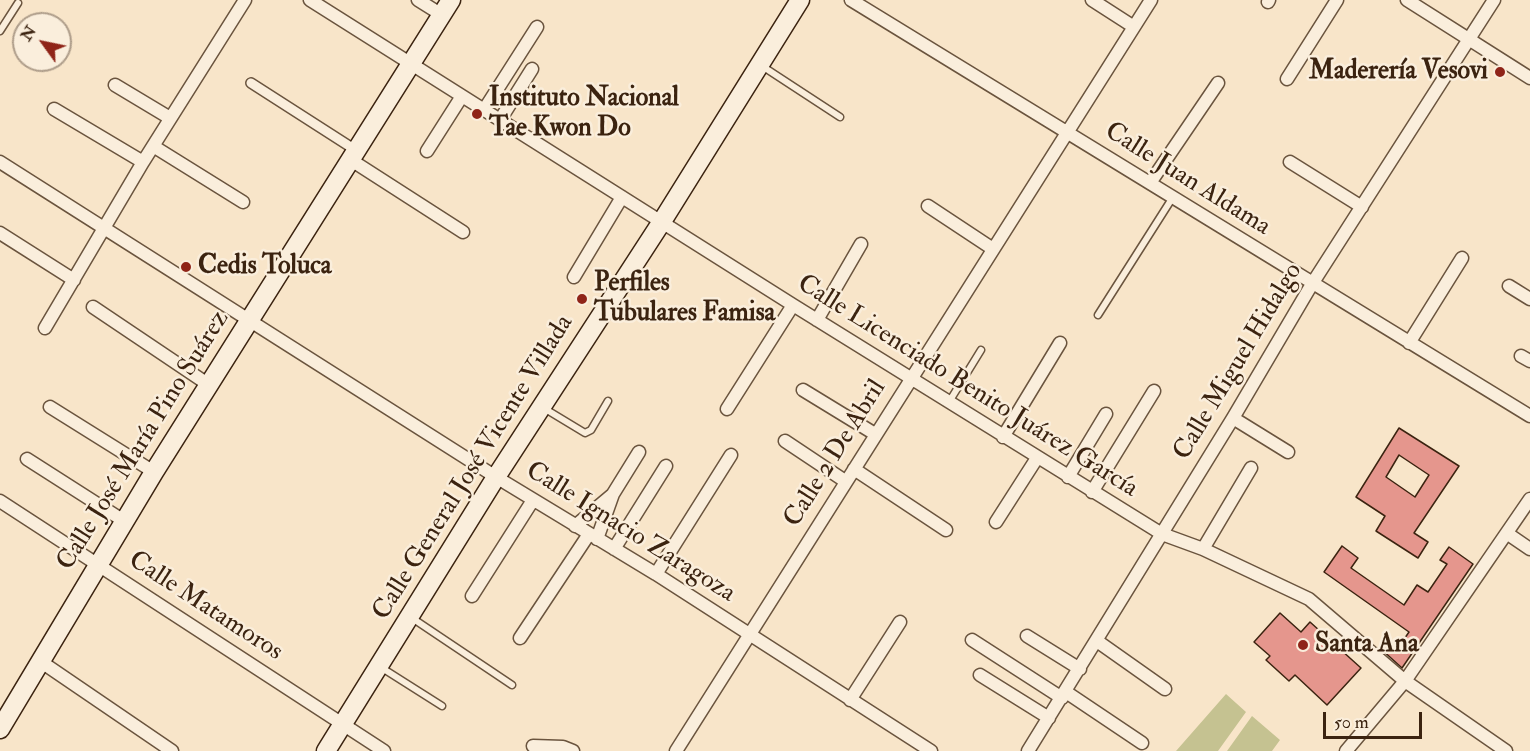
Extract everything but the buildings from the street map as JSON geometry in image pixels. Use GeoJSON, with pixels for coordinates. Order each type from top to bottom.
{"type":"FeatureCollection","features":[{"type":"Feature","properties":{"kind":"main road","name":"Calle General José Vicente Villada"},"geometry":{"type":"LineString","coordinates":[[326,751],[496,477],[661,223],[800,0]]}},
{"type":"Feature","properties":{"kind":"main road","name":"Calle José María Pino Suárez"},"geometry":{"type":"LineString","coordinates":[[0,729],[154,472],[446,8]]}},
{"type":"Feature","properties":{"kind":"street"},"geometry":{"type":"LineString","coordinates":[[45,328],[104,226],[244,0]]}},
{"type":"Feature","properties":{"kind":"street","name":"Calle Licenciado Benito Juárez García"},"geometry":{"type":"LineString","coordinates":[[310,0],[661,223],[1162,534],[1203,549],[1309,599],[1405,681],[1506,751]]}},
{"type":"Feature","properties":{"kind":"street"},"geometry":{"type":"LineString","coordinates":[[418,0],[446,8]]}},
{"type":"Feature","properties":{"kind":"street","name":"Calle Juan Aldama"},"geometry":{"type":"LineString","coordinates":[[850,0],[1530,416]]}},
{"type":"Feature","properties":{"kind":"street"},"geometry":{"type":"LineString","coordinates":[[1092,0],[1134,27]]}},
{"type":"Feature","properties":{"kind":"street","name":"Calle 2 De Abril"},"geometry":{"type":"LineString","coordinates":[[676,751],[1151,0]]}},
{"type":"Feature","properties":{"kind":"street"},"geometry":{"type":"LineString","coordinates":[[1287,79],[1337,0]]}},
{"type":"Feature","properties":{"kind":"street"},"geometry":{"type":"LineString","coordinates":[[1407,0],[1530,78]]}},
{"type":"Feature","properties":{"kind":"street","name":"Calle Miguel Hidalgo"},"geometry":{"type":"LineString","coordinates":[[1028,751],[1233,418],[1312,284],[1494,0]]}},
{"type":"Feature","properties":{"kind":"street"},"geometry":{"type":"LineString","coordinates":[[484,110],[537,27]]}},
{"type":"Feature","properties":{"kind":"street"},"geometry":{"type":"LineString","coordinates":[[500,120],[532,69]]}},
{"type":"Feature","properties":{"kind":"street"},"geometry":{"type":"LineString","coordinates":[[251,83],[462,232]]}},
{"type":"Feature","properties":{"kind":"street"},"geometry":{"type":"LineString","coordinates":[[1150,183],[1218,83]]}},
{"type":"Feature","properties":{"kind":"street"},"geometry":{"type":"LineString","coordinates":[[115,85],[170,118]]}},
{"type":"Feature","properties":{"kind":"street"},"geometry":{"type":"LineString","coordinates":[[427,151],[462,96]]}},
{"type":"Feature","properties":{"kind":"street"},"geometry":{"type":"LineString","coordinates":[[54,109],[143,162]]}},
{"type":"Feature","properties":{"kind":"street"},"geometry":{"type":"LineString","coordinates":[[153,146],[243,202]]}},
{"type":"Feature","properties":{"kind":"street","name":"Calle Ignacio Zaragoza"},"geometry":{"type":"LineString","coordinates":[[0,162],[496,477],[656,574],[931,751]]}},
{"type":"Feature","properties":{"kind":"street"},"geometry":{"type":"LineString","coordinates":[[1290,162],[1362,207]]}},
{"type":"Feature","properties":{"kind":"street"},"geometry":{"type":"LineString","coordinates":[[574,277],[622,197]]}},
{"type":"Feature","properties":{"kind":"street"},"geometry":{"type":"LineString","coordinates":[[928,207],[993,249]]}},
{"type":"Feature","properties":{"kind":"street"},"geometry":{"type":"LineString","coordinates":[[0,233],[74,280]]}},
{"type":"Feature","properties":{"kind":"street"},"geometry":{"type":"LineString","coordinates":[[817,320],[861,244]]}},
{"type":"Feature","properties":{"kind":"street"},"geometry":{"type":"LineString","coordinates":[[1409,343],[1462,258]]}},
{"type":"Feature","properties":{"kind":"street"},"geometry":{"type":"LineString","coordinates":[[1509,286],[1530,299]]}},
{"type":"Feature","properties":{"kind":"street"},"geometry":{"type":"LineString","coordinates":[[727,409],[793,305]]}},
{"type":"Feature","properties":{"kind":"street"},"geometry":{"type":"LineString","coordinates":[[93,307],[209,385]]}},
{"type":"Feature","properties":{"kind":"street"},"geometry":{"type":"LineString","coordinates":[[1003,437],[1060,343]]}},
{"type":"Feature","properties":{"kind":"street"},"geometry":{"type":"LineString","coordinates":[[803,390],[875,434]]}},
{"type":"Feature","properties":{"kind":"street"},"geometry":{"type":"LineString","coordinates":[[1092,492],[1154,392]]}},
{"type":"Feature","properties":{"kind":"street"},"geometry":{"type":"LineString","coordinates":[[51,406],[154,472]]}},
{"type":"Feature","properties":{"kind":"street"},"geometry":{"type":"LineString","coordinates":[[1068,477],[1106,414]]}},
{"type":"Feature","properties":{"kind":"street"},"geometry":{"type":"LineString","coordinates":[[1233,418],[1288,452]]}},
{"type":"Feature","properties":{"kind":"street"},"geometry":{"type":"LineString","coordinates":[[785,441],[846,481]]}},
{"type":"Feature","properties":{"kind":"street"},"geometry":{"type":"LineString","coordinates":[[520,638],[593,536],[613,494],[639,452]]}},
{"type":"Feature","properties":{"kind":"street"},"geometry":{"type":"LineString","coordinates":[[656,574],[731,455]]}},
{"type":"Feature","properties":{"kind":"street"},"geometry":{"type":"LineString","coordinates":[[996,522],[1037,458]]}},
{"type":"Feature","properties":{"kind":"street"},"geometry":{"type":"LineString","coordinates":[[27,459],[124,521]]}},
{"type":"Feature","properties":{"kind":"street"},"geometry":{"type":"LineString","coordinates":[[614,549],[666,466]]}},
{"type":"Feature","properties":{"kind":"street"},"geometry":{"type":"LineString","coordinates":[[1203,549],[1251,468]]}},
{"type":"Feature","properties":{"kind":"street"},"geometry":{"type":"LineString","coordinates":[[854,469],[946,530]]}},
{"type":"Feature","properties":{"kind":"street"},"geometry":{"type":"LineString","coordinates":[[575,526],[613,494]]}},
{"type":"Feature","properties":{"kind":"street"},"geometry":{"type":"LineString","coordinates":[[1346,751],[1405,681],[1530,499]]}},
{"type":"Feature","properties":{"kind":"street"},"geometry":{"type":"LineString","coordinates":[[472,596],[533,500]]}},
{"type":"Feature","properties":{"kind":"street","name":"Calle Matamoros"},"geometry":{"type":"LineString","coordinates":[[0,501],[384,751]]}},
{"type":"Feature","properties":{"kind":"street"},"geometry":{"type":"LineString","coordinates":[[1508,534],[1530,549]]}},
{"type":"Feature","properties":{"kind":"street"},"geometry":{"type":"LineString","coordinates":[[850,700],[900,622]]}},
{"type":"Feature","properties":{"kind":"street"},"geometry":{"type":"LineString","coordinates":[[1027,636],[1080,669]]}},
{"type":"Feature","properties":{"kind":"street"},"geometry":{"type":"LineString","coordinates":[[972,640],[1142,743]]}},
{"type":"Feature","properties":{"kind":"street"},"geometry":{"type":"LineString","coordinates":[[1097,641],[1165,689]]}},
{"type":"Feature","properties":{"kind":"street"},"geometry":{"type":"LineString","coordinates":[[40,661],[172,751]]}},
{"type":"Feature","properties":{"kind":"street"},"geometry":{"type":"LineString","coordinates":[[980,675],[1049,718]]}},
{"type":"Feature","properties":{"kind":"street"},"geometry":{"type":"LineString","coordinates":[[533,746],[563,747],[573,751]]}},
{"type":"Feature","properties":{"kind":"lane"},"geometry":{"type":"LineString","coordinates":[[0,31],[18,3]]}},
{"type":"Feature","properties":{"kind":"lane"},"geometry":{"type":"LineString","coordinates":[[760,64],[840,117]]}},
{"type":"Feature","properties":{"kind":"lane"},"geometry":{"type":"LineString","coordinates":[[1098,315],[1173,198]]}},
{"type":"Feature","properties":{"kind":"lane"},"geometry":{"type":"LineString","coordinates":[[949,403],[981,350]]}},
{"type":"Feature","properties":{"kind":"lane"},"geometry":{"type":"LineString","coordinates":[[542,407],[585,433],[591,430],[608,401]]}},
{"type":"Feature","properties":{"kind":"lane"},"geometry":{"type":"LineString","coordinates":[[410,616],[512,684]]}},
{"type":"Feature","properties":{"kind":"lane"},"geometry":{"type":"LineString","coordinates":[[379,666],[442,706]]}},
{"type":"Feature","properties":{"kind":"shaded area"},"geometry":{"type":"Polygon","coordinates":[[[1226,694],[1246,712],[1218,751],[1176,751],[1226,694]]]}},
{"type":"Feature","properties":{"kind":"shaded area"},"geometry":{"type":"Polygon","coordinates":[[[1252,716],[1280,740],[1272,751],[1227,751],[1252,716]]]}},
{"type":"Feature","properties":{"kind":"place","name":"Maderería Vesovi"},"geometry":{"type":"Point","coordinates":[1500,72]}},
{"type":"Feature","properties":{"kind":"place","name":"Instituto Nacional Tae Kwon Do"},"geometry":{"type":"Point","coordinates":[477,114]}},
{"type":"Feature","properties":{"kind":"place","name":"Cedis Toluca"},"geometry":{"type":"Point","coordinates":[186,267]}},
{"type":"Feature","properties":{"kind":"place","name":"Perfiles Tubulares Famisa"},"geometry":{"type":"Point","coordinates":[582,299]}},
{"type":"Feature","properties":{"kind":"place","name":"Santa Ana"},"geometry":{"type":"Point","coordinates":[1303,645]}}]}
